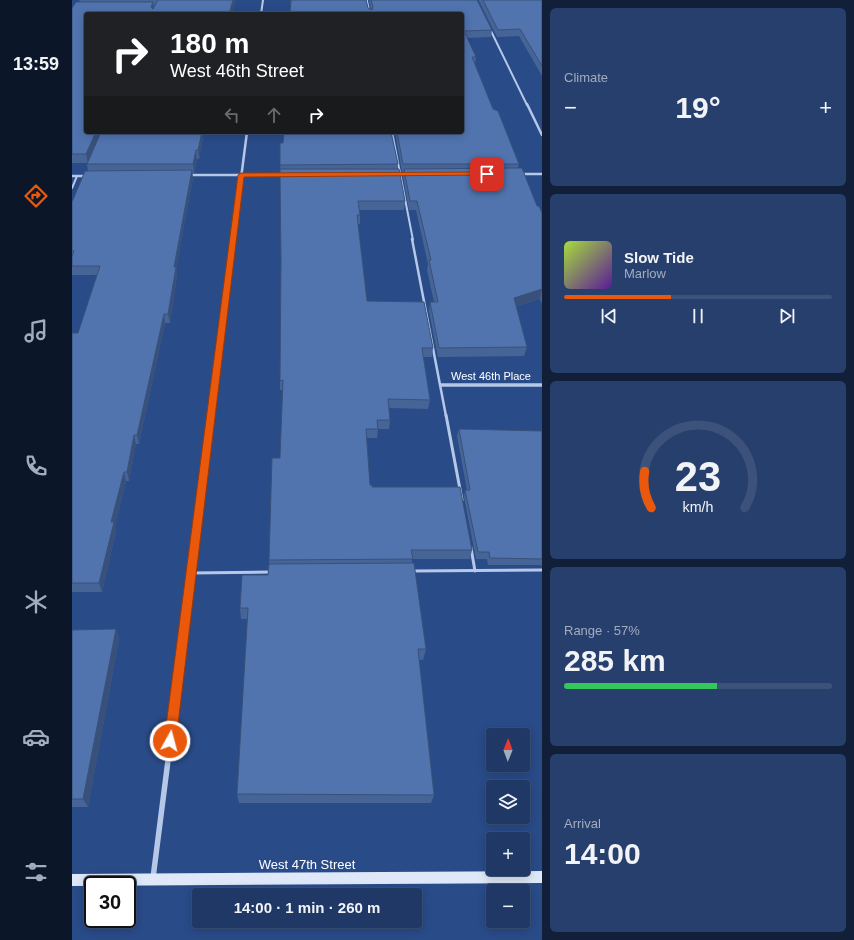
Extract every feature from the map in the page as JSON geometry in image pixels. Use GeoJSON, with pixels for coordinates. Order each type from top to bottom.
{"type":"FeatureCollection","features":[{"type":"Feature","properties":{"kind":"main road","name":"West 47th Street"},"geometry":{"type":"LineString","coordinates":[[72,880],[542,877]]}},
{"type":"Feature","properties":{"kind":"street"},"geometry":{"type":"LineString","coordinates":[[261,12],[263,0]]}},
{"type":"Feature","properties":{"kind":"street"},"geometry":{"type":"LineString","coordinates":[[490,28],[542,135]]}},
{"type":"Feature","properties":{"kind":"street"},"geometry":{"type":"LineString","coordinates":[[153,879],[247,134]]}},
{"type":"Feature","properties":{"kind":"street"},"geometry":{"type":"LineString","coordinates":[[393,174],[408,174]]}},
{"type":"Feature","properties":{"kind":"street"},"geometry":{"type":"LineString","coordinates":[[515,174],[542,174]]}},
{"type":"Feature","properties":{"kind":"street"},"geometry":{"type":"LineString","coordinates":[[181,175],[291,175]]}},
{"type":"Feature","properties":{"kind":"street"},"geometry":{"type":"LineString","coordinates":[[72,176],[93,176]]}},
{"type":"Feature","properties":{"kind":"street","name":"West 46th Place"},"geometry":{"type":"LineString","coordinates":[[441,385],[542,385]]}},
{"type":"Feature","properties":{"kind":"lane"},"geometry":{"type":"LineString","coordinates":[[367,0],[370,12]]}},
{"type":"Feature","properties":{"kind":"lane"},"geometry":{"type":"LineString","coordinates":[[392,134],[464,508]]}},
{"type":"Feature","properties":{"kind":"lane"},"geometry":{"type":"LineString","coordinates":[[85,176],[87,172]]}},
{"type":"Feature","properties":{"kind":"lane"},"geometry":{"type":"LineString","coordinates":[[72,188],[77,176]]}},
{"type":"Feature","properties":{"kind":"lane"},"geometry":{"type":"LineString","coordinates":[[471,547],[475,571]]}},
{"type":"Feature","properties":{"kind":"lane"},"geometry":{"type":"LineString","coordinates":[[405,571],[542,570]]}},
{"type":"Feature","properties":{"kind":"lane"},"geometry":{"type":"LineString","coordinates":[[191,573],[279,572]]}},
{"type":"Feature","properties":{"kind":"building"},"geometry":{"type":"Polygon","coordinates":[[[158,0],[233,0],[230,12],[84,12],[84,134],[95,134],[86,154],[72,154],[72,8],[76,2],[153,2],[151,7],[153,9],[158,0]]]}},
{"type":"Feature","properties":{"kind":"building"},"geometry":{"type":"Polygon","coordinates":[[[291,0],[366,0],[368,8],[372,10],[373,7],[371,0],[477,0],[492,30],[464,31],[464,12],[290,12],[291,0]]]}},
{"type":"Feature","properties":{"kind":"building"},"geometry":{"type":"Polygon","coordinates":[[[483,0],[542,0],[542,66],[520,29],[498,30],[483,0]]]}},
{"type":"Feature","properties":{"kind":"building"},"geometry":{"type":"Polygon","coordinates":[[[464,31],[476,57],[472,57],[493,109],[498,111],[519,164],[403,164],[397,134],[464,134],[464,31]]]}},
{"type":"Feature","properties":{"kind":"building"},"geometry":{"type":"Polygon","coordinates":[[[100,134],[202,134],[193,164],[87,164],[100,134]]]}},
{"type":"Feature","properties":{"kind":"building"},"geometry":{"type":"Polygon","coordinates":[[[284,134],[391,134],[398,164],[280,165],[280,143],[283,143],[284,134]]]}},
{"type":"Feature","properties":{"kind":"building"},"geometry":{"type":"Polygon","coordinates":[[[522,168],[537,206],[539,206],[542,213],[542,289],[514,298],[527,347],[439,348],[430,302],[438,302],[429,260],[431,260],[417,201],[410,201],[404,169],[522,168]]]}},
{"type":"Feature","properties":{"kind":"building"},"geometry":{"type":"Polygon","coordinates":[[[280,169],[399,169],[405,201],[358,201],[360,215],[357,215],[367,301],[424,302],[433,348],[422,348],[430,400],[388,399],[390,420],[377,420],[378,429],[366,429],[370,485],[372,485],[372,487],[460,487],[472,550],[411,550],[413,559],[269,560],[272,458],[280,458],[283,380],[280,381],[280,169]]]}},
{"type":"Feature","properties":{"kind":"building"},"geometry":{"type":"Polygon","coordinates":[[[192,170],[174,267],[176,267],[168,314],[164,314],[137,435],[134,435],[127,472],[124,472],[111,522],[114,522],[99,583],[72,583],[72,333],[78,333],[100,266],[72,266],[74,251],[72,251],[72,202],[85,171],[192,170]]]}},
{"type":"Feature","properties":{"kind":"building"},"geometry":{"type":"Polygon","coordinates":[[[459,429],[542,431],[542,559],[490,558],[489,552],[478,552],[465,490],[470,490],[459,429]]]}},
{"type":"Feature","properties":{"kind":"building"},"geometry":{"type":"Polygon","coordinates":[[[414,563],[426,649],[418,649],[434,795],[237,794],[248,608],[240,608],[242,575],[268,575],[269,564],[414,563]]]}},
{"type":"Feature","properties":{"kind":"building"},"geometry":{"type":"Polygon","coordinates":[[[116,629],[83,799],[72,799],[72,630],[116,629]]]}},
{"type":"Feature","properties":{"kind":"route"},"geometry":{"type":"LineString","coordinates":[[170,741],[241,175],[487,174]]}}]}
